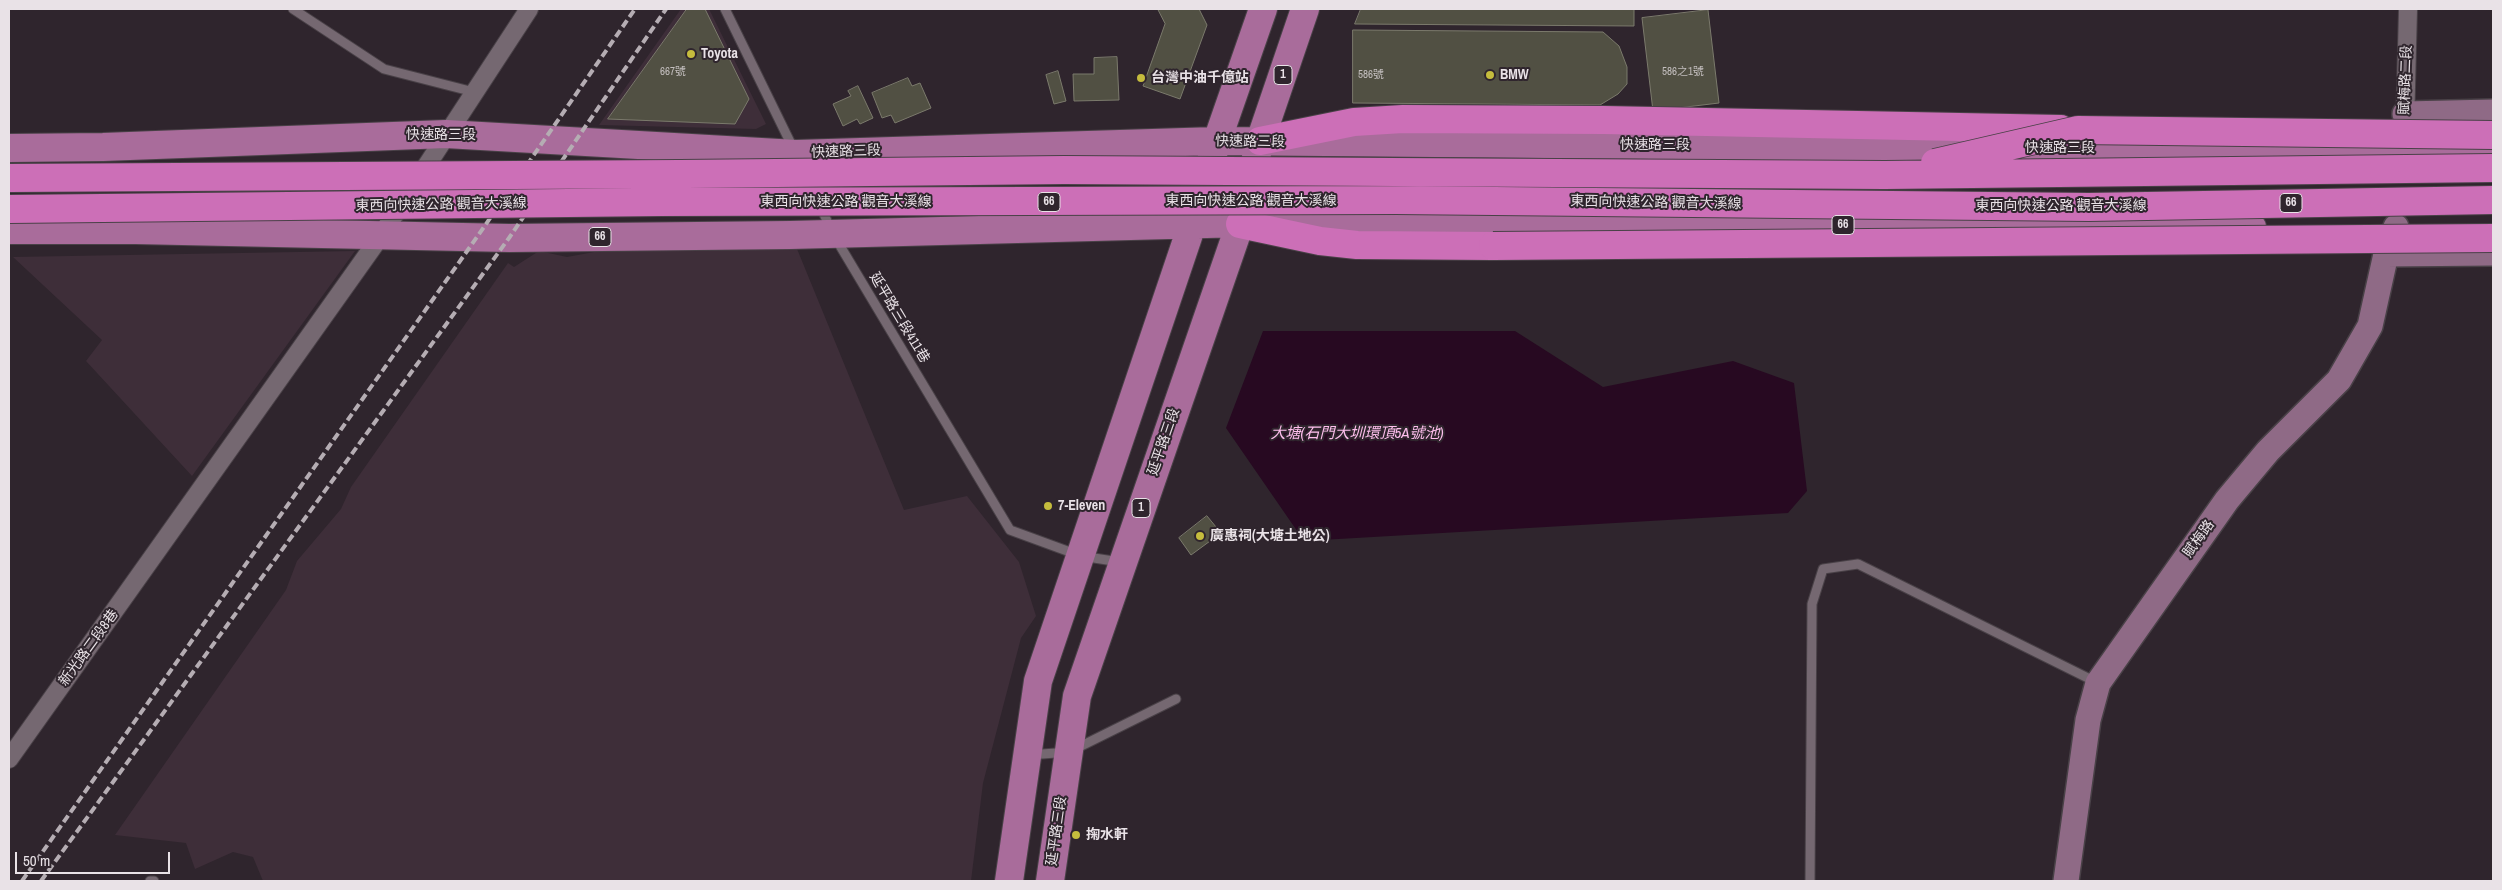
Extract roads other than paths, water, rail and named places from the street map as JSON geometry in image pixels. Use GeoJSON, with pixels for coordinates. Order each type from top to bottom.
{"type":"FeatureCollection","features":[{"type":"Feature","properties":{"kind":"highway"},"geometry":{"type":"LineString","coordinates":[[1260,141],[1354,122],[1403,120],[1604,120],[2078,130],[2493,135]]}},
{"type":"Feature","properties":{"kind":"highway"},"geometry":{"type":"LineString","coordinates":[[1885,174],[2078,130]]}},
{"type":"Feature","properties":{"kind":"highway","name":"東西向快速公路 觀音大溪線"},"geometry":{"type":"LineString","coordinates":[[9,178],[1064,170],[1885,174],[2493,168]]}},
{"type":"Feature","properties":{"kind":"highway","name":"東西向快速公路 觀音大溪線"},"geometry":{"type":"LineString","coordinates":[[9,209],[662,202],[1386,200],[2089,207],[2493,200]]}},
{"type":"Feature","properties":{"kind":"highway"},"geometry":{"type":"LineString","coordinates":[[2089,207],[2493,231]]}},
{"type":"Feature","properties":{"kind":"highway"},"geometry":{"type":"LineString","coordinates":[[1240,224],[1320,241],[1357,245],[1493,246],[2493,238]]}},
{"type":"Feature","properties":{"kind":"main road"},"geometry":{"type":"LineString","coordinates":[[1009,881],[1038,681],[1082,556],[1192,225],[1217,141],[1263,9]]}},
{"type":"Feature","properties":{"kind":"main road","name":"延平路三段"},"geometry":{"type":"LineString","coordinates":[[1050,881],[1077,696],[1240,224],[1260,141],[1305,9]]}},
{"type":"Feature","properties":{"kind":"main road","name":"快速路三段"},"geometry":{"type":"LineString","coordinates":[[9,148],[446,134],[796,154],[1217,141],[2404,151],[2493,150]]}},
{"type":"Feature","properties":{"kind":"main road","name":"66"},"geometry":{"type":"LineString","coordinates":[[9,230],[135,230],[380,237],[519,238],[833,234],[1302,222],[2396,227],[2493,225]]}},
{"type":"Feature","properties":{"kind":"street","name":"新光路二段8巷"},"geometry":{"type":"LineString","coordinates":[[9,759],[380,237],[529,9]]}},
{"type":"Feature","properties":{"kind":"street","name":"賦梅路二段"},"geometry":{"type":"LineString","coordinates":[[2404,151],[2408,9]]}},
{"type":"Feature","properties":{"kind":"street"},"geometry":{"type":"LineString","coordinates":[[2405,114],[2493,112]]}},
{"type":"Feature","properties":{"kind":"street"},"geometry":{"type":"LineString","coordinates":[[63,147],[135,230]]}},
{"type":"Feature","properties":{"kind":"street"},"geometry":{"type":"LineString","coordinates":[[979,230],[989,148]]}},
{"type":"Feature","properties":{"kind":"street","name":"賦梅路"},"geometry":{"type":"LineString","coordinates":[[2066,881],[2088,720],[2098,683],[2121,647],[2227,500],[2268,451],[2339,380],[2370,326],[2386,254],[2396,227]]}},
{"type":"Feature","properties":{"kind":"street"},"geometry":{"type":"LineString","coordinates":[[2386,254],[2493,254]]}},
{"type":"Feature","properties":{"kind":"lane"},"geometry":{"type":"LineString","coordinates":[[293,9],[384,69],[474,92]]}},
{"type":"Feature","properties":{"kind":"lane","name":"延平路三段411巷"},"geometry":{"type":"LineString","coordinates":[[725,9],[833,234],[1010,530],[1082,556],[1122,562]]}},
{"type":"Feature","properties":{"kind":"lane"},"geometry":{"type":"LineString","coordinates":[[1810,881],[1812,604],[1823,569],[1858,564],[2098,683]]}},
{"type":"Feature","properties":{"kind":"lane"},"geometry":{"type":"LineString","coordinates":[[1026,755],[1069,752],[1176,699]]}},
{"type":"Feature","properties":{"kind":"water","name":"大塘(石門大圳環頂5A號池)"},"geometry":{"type":"Polygon","coordinates":[[[1263,331],[1515,331],[1603,387],[1733,361],[1794,383],[1807,491],[1788,513],[1304,541],[1226,428],[1263,331]]]}},
{"type":"Feature","properties":{"kind":"railway"},"geometry":{"type":"LineString","coordinates":[[22,881],[477,237],[635,9]]}},
{"type":"Feature","properties":{"kind":"railway"},"geometry":{"type":"LineString","coordinates":[[41,881],[509,238],[666,9]]}},
{"type":"Feature","properties":{"kind":"place","name":"Toyota"},"geometry":{"type":"Point","coordinates":[691,54]}},
{"type":"Feature","properties":{"kind":"place","name":"BMW"},"geometry":{"type":"Point","coordinates":[1490,75]}},
{"type":"Feature","properties":{"kind":"place","name":"台灣中油千億站"},"geometry":{"type":"Point","coordinates":[1141,78]}},
{"type":"Feature","properties":{"kind":"place","name":"7-Eleven"},"geometry":{"type":"Point","coordinates":[1048,506]}},
{"type":"Feature","properties":{"kind":"place","name":"廣惠祠(大塘土地公)"},"geometry":{"type":"Point","coordinates":[1200,536]}},
{"type":"Feature","properties":{"kind":"place","name":"掬水軒"},"geometry":{"type":"Point","coordinates":[1076,835]}}]}
